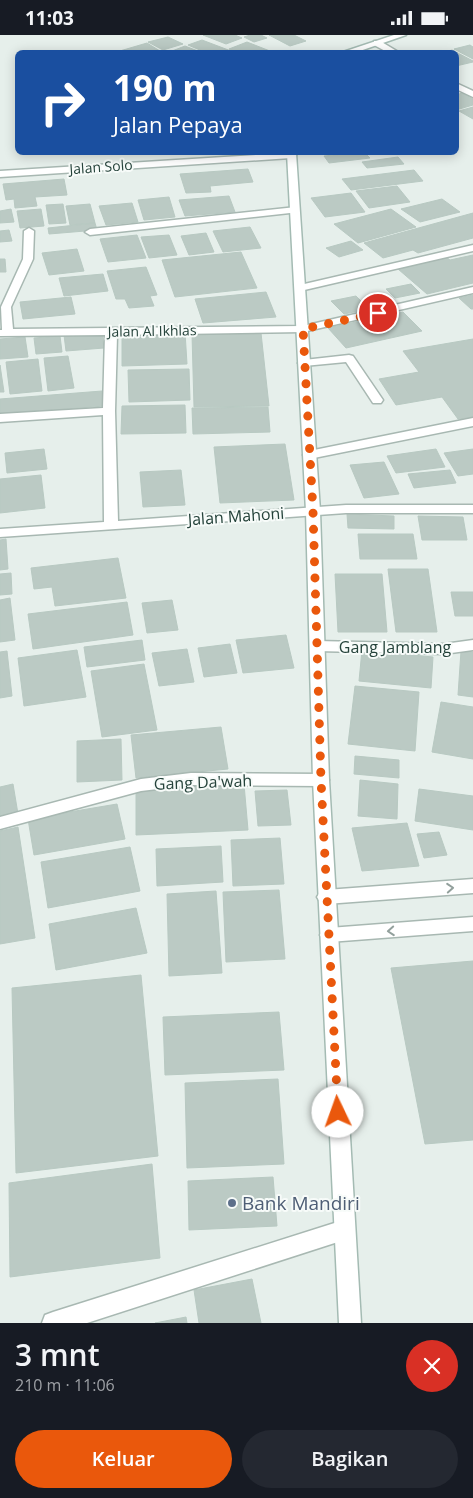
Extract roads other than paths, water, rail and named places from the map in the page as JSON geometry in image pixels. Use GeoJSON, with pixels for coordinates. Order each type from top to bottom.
{"type":"FeatureCollection","features":[{"type":"Feature","properties":{"kind":"street"},"geometry":{"type":"LineString","coordinates":[[351,50],[376,39],[386,40],[402,35]]}},
{"type":"Feature","properties":{"kind":"street"},"geometry":{"type":"LineString","coordinates":[[376,39],[392,50]]}},
{"type":"Feature","properties":{"kind":"street"},"geometry":{"type":"LineString","coordinates":[[459,87],[473,94]]}},
{"type":"Feature","properties":{"kind":"street","name":"Jalan Solo"},"geometry":{"type":"LineString","coordinates":[[0,174],[276,155]]}},
{"type":"Feature","properties":{"kind":"street"},"geometry":{"type":"LineString","coordinates":[[291,155],[296,210],[313,511],[316,646],[326,897],[350,1323]]}},
{"type":"Feature","properties":{"kind":"street"},"geometry":{"type":"LineString","coordinates":[[90,232],[296,210]]}},
{"type":"Feature","properties":{"kind":"street"},"geometry":{"type":"LineString","coordinates":[[4,333],[6,307],[28,259],[29,231]]}},
{"type":"Feature","properties":{"kind":"street"},"geometry":{"type":"LineString","coordinates":[[300,288],[473,248]]}},
{"type":"Feature","properties":{"kind":"street","name":"Jalan Al Ikhlas"},"geometry":{"type":"LineString","coordinates":[[4,333],[303,329],[473,290]]}},
{"type":"Feature","properties":{"kind":"street"},"geometry":{"type":"LineString","coordinates":[[112,331],[109,411],[112,525]]}},
{"type":"Feature","properties":{"kind":"street"},"geometry":{"type":"LineString","coordinates":[[304,363],[349,358],[377,400]]}},
{"type":"Feature","properties":{"kind":"street"},"geometry":{"type":"LineString","coordinates":[[0,418],[109,411]]}},
{"type":"Feature","properties":{"kind":"street"},"geometry":{"type":"LineString","coordinates":[[309,455],[473,422]]}},
{"type":"Feature","properties":{"kind":"street","name":"Jalan Mahoni"},"geometry":{"type":"LineString","coordinates":[[0,533],[346,509],[473,509]]}},
{"type":"Feature","properties":{"kind":"street","name":"Gang Jamblang"},"geometry":{"type":"LineString","coordinates":[[316,646],[444,649],[473,645]]}},
{"type":"Feature","properties":{"kind":"street","name":"Gang Da'wah"},"geometry":{"type":"LineString","coordinates":[[0,823],[141,785],[191,779],[321,780]]}},
{"type":"Feature","properties":{"kind":"street"},"geometry":{"type":"LineString","coordinates":[[326,897],[473,886]]}},
{"type":"Feature","properties":{"kind":"street"},"geometry":{"type":"LineString","coordinates":[[329,935],[473,924]]}},
{"type":"Feature","properties":{"kind":"street"},"geometry":{"type":"LineString","coordinates":[[53,1323],[344,1231]]}},
{"type":"Feature","properties":{"kind":"place","name":"Bank Mandiri"},"geometry":{"type":"Point","coordinates":[232,1203]}}]}
